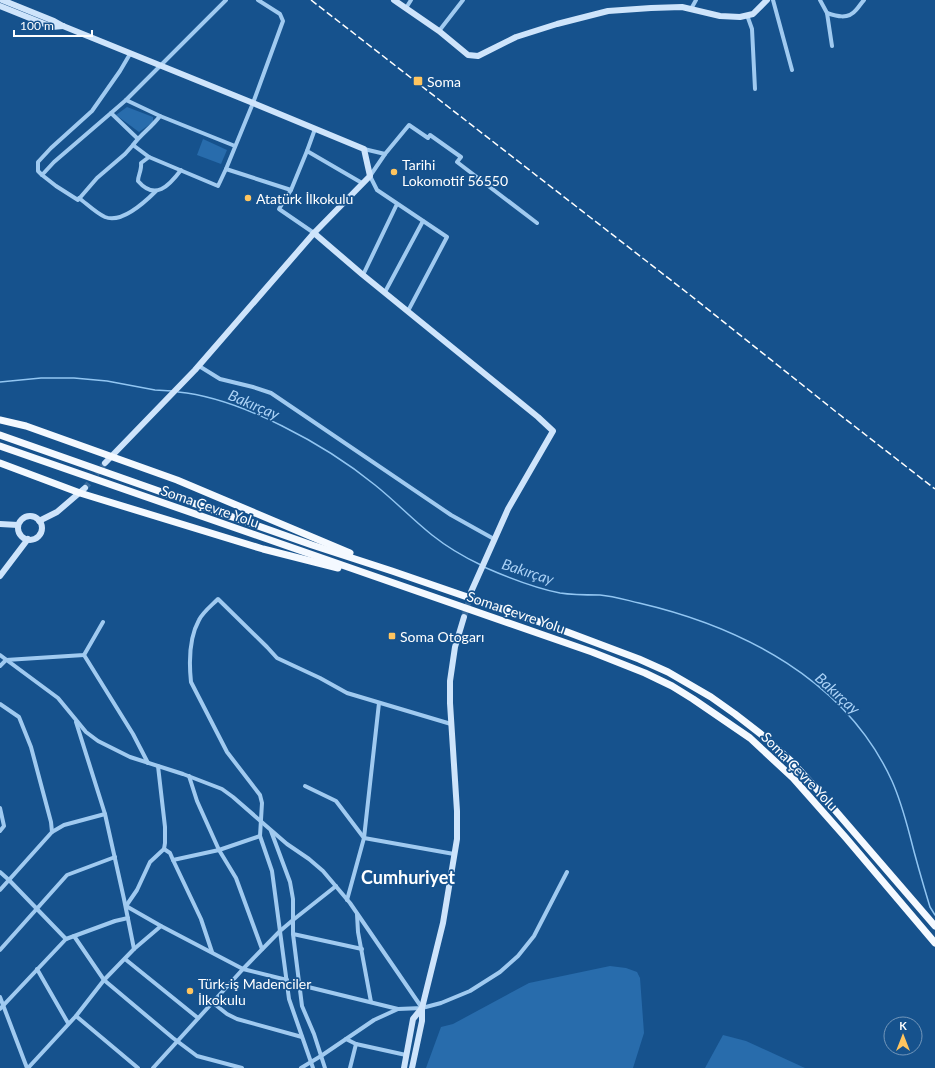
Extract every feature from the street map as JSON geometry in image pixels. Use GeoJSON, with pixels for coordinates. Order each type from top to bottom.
{"type":"FeatureCollection","features":[{"type":"Feature","properties":{"kind":"highway"},"geometry":{"type":"LineString","coordinates":[[0,420],[26,426],[108,460],[178,480],[392,571]]}},
{"type":"Feature","properties":{"kind":"highway","name":"Soma Çevre Yolu"},"geometry":{"type":"LineString","coordinates":[[0,435],[312,545],[554,627],[639,659],[668,672],[711,697],[757,731],[791,761],[935,926]]}},
{"type":"Feature","properties":{"kind":"highway","name":"Soma Çevre Yolu"},"geometry":{"type":"LineString","coordinates":[[0,446],[620,663],[672,686],[693,698],[750,738],[793,778],[935,943]]}},
{"type":"Feature","properties":{"kind":"highway"},"geometry":{"type":"LineString","coordinates":[[0,463],[263,549],[390,582]]}},
{"type":"Feature","properties":{"kind":"main road"},"geometry":{"type":"LineString","coordinates":[[2,0],[130,54],[364,149],[370,176],[314,233],[197,368],[108,460]]}},
{"type":"Feature","properties":{"kind":"main road"},"geometry":{"type":"LineString","coordinates":[[394,0],[468,55],[478,56],[516,37],[557,24],[608,11],[682,7],[720,16],[740,17],[753,14],[767,0]]}},
{"type":"Feature","properties":{"kind":"main road"},"geometry":{"type":"LineString","coordinates":[[0,6],[52,27],[63,26]]}},
{"type":"Feature","properties":{"kind":"main road"},"geometry":{"type":"LineString","coordinates":[[314,233],[362,275],[533,412],[553,431],[508,509],[471,592]]}},
{"type":"Feature","properties":{"kind":"main road"},"geometry":{"type":"LineString","coordinates":[[39,521],[57,512],[82,490]]}},
{"type":"Feature","properties":{"kind":"main road"},"geometry":{"type":"LineString","coordinates":[[33,516],[39,521],[42,527],[40,534],[35,538],[28,539],[21,536],[18,529],[20,521],[26,517],[33,516]]}},
{"type":"Feature","properties":{"kind":"main road"},"geometry":{"type":"LineString","coordinates":[[0,524],[18,525]]}},
{"type":"Feature","properties":{"kind":"main road"},"geometry":{"type":"LineString","coordinates":[[0,576],[28,539]]}},
{"type":"Feature","properties":{"kind":"main road"},"geometry":{"type":"LineString","coordinates":[[412,1068],[422,1021],[422,1008],[443,923],[457,839],[457,811],[451,724],[450,680],[455,647],[464,617]]}},
{"type":"Feature","properties":{"kind":"main road"},"geometry":{"type":"LineString","coordinates":[[404,1068],[413,1018],[422,1008]]}},
{"type":"Feature","properties":{"kind":"street"},"geometry":{"type":"LineString","coordinates":[[42,175],[54,162],[126,100],[226,0]]}},
{"type":"Feature","properties":{"kind":"street"},"geometry":{"type":"LineString","coordinates":[[133,145],[149,157],[218,186],[253,103],[283,21],[280,14],[258,0]]}},
{"type":"Feature","properties":{"kind":"street"},"geometry":{"type":"LineString","coordinates":[[406,8],[411,0]]}},
{"type":"Feature","properties":{"kind":"street"},"geometry":{"type":"LineString","coordinates":[[439,32],[463,0]]}},
{"type":"Feature","properties":{"kind":"street"},"geometry":{"type":"LineString","coordinates":[[691,9],[696,0]]}},
{"type":"Feature","properties":{"kind":"street"},"geometry":{"type":"LineString","coordinates":[[774,0],[792,70]]}},
{"type":"Feature","properties":{"kind":"street"},"geometry":{"type":"LineString","coordinates":[[820,0],[827,13],[832,46]]}},
{"type":"Feature","properties":{"kind":"street"},"geometry":{"type":"LineString","coordinates":[[827,13],[848,16],[853,14],[864,0]]}},
{"type":"Feature","properties":{"kind":"street"},"geometry":{"type":"LineString","coordinates":[[747,15],[752,29],[755,89]]}},
{"type":"Feature","properties":{"kind":"street"},"geometry":{"type":"LineString","coordinates":[[130,54],[92,111],[51,148],[38,162],[38,171],[73,197],[78,200],[79,198],[106,217],[120,217],[133,212],[156,191],[174,179],[181,170]]}},
{"type":"Feature","properties":{"kind":"street"},"geometry":{"type":"LineString","coordinates":[[126,100],[160,116],[235,146]]}},
{"type":"Feature","properties":{"kind":"street"},"geometry":{"type":"LineString","coordinates":[[110,113],[137,138]]}},
{"type":"Feature","properties":{"kind":"street"},"geometry":{"type":"LineString","coordinates":[[79,198],[97,178],[125,154],[137,138],[154,125],[160,116]]}},
{"type":"Feature","properties":{"kind":"street"},"geometry":{"type":"LineString","coordinates":[[408,311],[447,237],[377,190],[370,176],[385,154],[410,125],[428,138],[430,134],[461,157],[457,162],[537,222]]}},
{"type":"Feature","properties":{"kind":"street"},"geometry":{"type":"LineString","coordinates":[[314,233],[279,209],[290,190],[315,129]]}},
{"type":"Feature","properties":{"kind":"street"},"geometry":{"type":"LineString","coordinates":[[364,149],[385,154]]}},
{"type":"Feature","properties":{"kind":"street"},"geometry":{"type":"LineString","coordinates":[[307,151],[362,183]]}},
{"type":"Feature","properties":{"kind":"street"},"geometry":{"type":"LineString","coordinates":[[149,157],[141,163],[138,181],[148,191],[156,191]]}},
{"type":"Feature","properties":{"kind":"street"},"geometry":{"type":"LineString","coordinates":[[226,169],[290,190]]}},
{"type":"Feature","properties":{"kind":"street"},"geometry":{"type":"LineString","coordinates":[[362,275],[397,204]]}},
{"type":"Feature","properties":{"kind":"street"},"geometry":{"type":"LineString","coordinates":[[385,292],[423,221]]}},
{"type":"Feature","properties":{"kind":"street"},"geometry":{"type":"LineString","coordinates":[[197,368],[220,379],[271,393],[451,515],[494,539]]}},
{"type":"Feature","properties":{"kind":"street"},"geometry":{"type":"LineString","coordinates":[[313,1068],[289,999],[272,871],[260,836],[262,804],[260,795],[227,752],[191,682],[190,670],[192,640],[198,621],[218,599],[277,658],[320,678],[347,693],[451,724]]}},
{"type":"Feature","properties":{"kind":"street"},"geometry":{"type":"LineString","coordinates":[[84,655],[103,622]]}},
{"type":"Feature","properties":{"kind":"street"},"geometry":{"type":"LineString","coordinates":[[0,655],[58,698],[86,732],[98,741],[130,757],[189,776],[222,789],[287,844],[309,859],[323,871],[357,913],[422,1008]]}},
{"type":"Feature","properties":{"kind":"street"},"geometry":{"type":"LineString","coordinates":[[0,666],[6,660],[84,655]]}},
{"type":"Feature","properties":{"kind":"street"},"geometry":{"type":"LineString","coordinates":[[84,655],[133,734],[148,763]]}},
{"type":"Feature","properties":{"kind":"street"},"geometry":{"type":"LineString","coordinates":[[347,900],[364,838],[379,703]]}},
{"type":"Feature","properties":{"kind":"street"},"geometry":{"type":"LineString","coordinates":[[0,704],[19,718],[31,747],[52,832]]}},
{"type":"Feature","properties":{"kind":"street"},"geometry":{"type":"LineString","coordinates":[[76,720],[105,814],[126,906],[134,949]]}},
{"type":"Feature","properties":{"kind":"street"},"geometry":{"type":"LineString","coordinates":[[126,906],[137,890],[150,862],[164,849],[165,827],[158,766]]}},
{"type":"Feature","properties":{"kind":"street"},"geometry":{"type":"LineString","coordinates":[[189,776],[197,801],[219,850],[236,878],[262,949]]}},
{"type":"Feature","properties":{"kind":"street"},"geometry":{"type":"LineString","coordinates":[[305,786],[336,801],[364,838],[454,854]]}},
{"type":"Feature","properties":{"kind":"street"},"geometry":{"type":"LineString","coordinates":[[0,808],[4,826],[0,831]]}},
{"type":"Feature","properties":{"kind":"street"},"geometry":{"type":"LineString","coordinates":[[0,890],[52,832],[64,826],[105,814]]}},
{"type":"Feature","properties":{"kind":"street"},"geometry":{"type":"LineString","coordinates":[[271,830],[290,882],[293,899],[293,934],[302,1006],[314,1034],[325,1068]]}},
{"type":"Feature","properties":{"kind":"street"},"geometry":{"type":"LineString","coordinates":[[173,860],[219,850],[260,836]]}},
{"type":"Feature","properties":{"kind":"street"},"geometry":{"type":"LineString","coordinates":[[164,849],[170,853],[200,918],[212,952]]}},
{"type":"Feature","properties":{"kind":"street"},"geometry":{"type":"LineString","coordinates":[[0,950],[67,875],[115,857]]}},
{"type":"Feature","properties":{"kind":"street"},"geometry":{"type":"LineString","coordinates":[[0,872],[66,939]]}},
{"type":"Feature","properties":{"kind":"street"},"geometry":{"type":"LineString","coordinates":[[300,985],[398,1009],[422,1008],[441,1003],[470,991],[500,972],[518,956],[534,936],[567,872]]}},
{"type":"Feature","properties":{"kind":"street"},"geometry":{"type":"LineString","coordinates":[[153,1068],[212,1002],[280,931],[336,886]]}},
{"type":"Feature","properties":{"kind":"street"},"geometry":{"type":"LineString","coordinates":[[126,906],[160,926],[243,969],[286,980]]}},
{"type":"Feature","properties":{"kind":"street"},"geometry":{"type":"LineString","coordinates":[[357,913],[357,921],[372,1002]]}},
{"type":"Feature","properties":{"kind":"street"},"geometry":{"type":"LineString","coordinates":[[1,1007],[66,939],[115,921],[128,918]]}},
{"type":"Feature","properties":{"kind":"street"},"geometry":{"type":"LineString","coordinates":[[0,997],[1,1007],[28,1068],[76,1016],[104,980],[134,949],[160,926]]}},
{"type":"Feature","properties":{"kind":"street"},"geometry":{"type":"LineString","coordinates":[[293,934],[362,949]]}},
{"type":"Feature","properties":{"kind":"street"},"geometry":{"type":"LineString","coordinates":[[74,936],[104,980],[177,1041],[197,1056],[242,1068]]}},
{"type":"Feature","properties":{"kind":"street"},"geometry":{"type":"LineString","coordinates":[[125,959],[198,1018]]}},
{"type":"Feature","properties":{"kind":"street"},"geometry":{"type":"LineString","coordinates":[[37,969],[68,1023]]}},
{"type":"Feature","properties":{"kind":"street"},"geometry":{"type":"LineString","coordinates":[[212,1002],[227,1014],[237,1019],[302,1037]]}},
{"type":"Feature","properties":{"kind":"street"},"geometry":{"type":"LineString","coordinates":[[302,1068],[374,1020],[398,1009]]}},
{"type":"Feature","properties":{"kind":"street"},"geometry":{"type":"LineString","coordinates":[[76,1016],[138,1068]]}},
{"type":"Feature","properties":{"kind":"street"},"geometry":{"type":"LineString","coordinates":[[346,1039],[356,1044],[406,1055]]}},
{"type":"Feature","properties":{"kind":"street"},"geometry":{"type":"LineString","coordinates":[[350,1068],[356,1044]]}},
{"type":"Feature","properties":{"kind":"shaded area"},"geometry":{"type":"Polygon","coordinates":[[[127,107],[153,117],[153,122],[139,132],[116,115],[127,107]]]}},
{"type":"Feature","properties":{"kind":"shaded area"},"geometry":{"type":"Polygon","coordinates":[[[203,139],[227,150],[221,164],[197,155],[203,139]]]}},
{"type":"Feature","properties":{"kind":"shaded area"},"geometry":{"type":"Polygon","coordinates":[[[610,966],[626,968],[637,972],[640,978],[644,1033],[633,1068],[426,1068],[441,1027],[453,1024],[529,983],[610,966]]]}},
{"type":"Feature","properties":{"kind":"shaded area"},"geometry":{"type":"Polygon","coordinates":[[[723,1035],[746,1041],[805,1068],[705,1068],[723,1035]]]}},
{"type":"Feature","properties":{"kind":"waterway","name":"Bakırçay"},"geometry":{"type":"LineString","coordinates":[[0,382],[41,378],[74,378],[107,381],[155,390],[172,391]]}},
{"type":"Feature","properties":{"kind":"waterway","name":"Bakırçay"},"geometry":{"type":"LineString","coordinates":[[178,392],[203,396],[228,403],[282,426],[308,440],[332,454],[375,485],[438,539],[456,552],[481,565]]}},
{"type":"Feature","properties":{"kind":"waterway","name":"Bakırçay"},"geometry":{"type":"LineString","coordinates":[[484,567],[550,591],[615,597],[678,613],[716,627],[752,643],[787,663],[819,687],[848,714],[872,745],[892,781],[904,815],[930,907],[935,915]]}},
{"type":"Feature","properties":{"kind":"tunnel"},"geometry":{"type":"LineString","coordinates":[[85,488],[105,463]]}},
{"type":"Feature","properties":{"kind":"tunnel"},"geometry":{"type":"LineString","coordinates":[[464,617],[471,594]]}},
{"type":"Feature","properties":{"kind":"railway"},"geometry":{"type":"LineString","coordinates":[[311,0],[690,295],[935,489]]}},
{"type":"Feature","properties":{"kind":"place","name":"Soma"},"geometry":{"type":"Point","coordinates":[418,81]}},
{"type":"Feature","properties":{"kind":"place","name":"Tarihi Lokomotif 56550"},"geometry":{"type":"Point","coordinates":[394,172]}},
{"type":"Feature","properties":{"kind":"place","name":"Atatürk İlkokulu"},"geometry":{"type":"Point","coordinates":[248,198]}},
{"type":"Feature","properties":{"kind":"place","name":"Soma Otogarı"},"geometry":{"type":"Point","coordinates":[392,636]}},
{"type":"Feature","properties":{"kind":"place","name":"Türk-iş Madenciler İlkokulu"},"geometry":{"type":"Point","coordinates":[190,991]}},
{"type":"Feature","properties":{"kind":"district","name":"Cumhuriyet"},"geometry":{"type":"Point","coordinates":[408,877]}}]}
